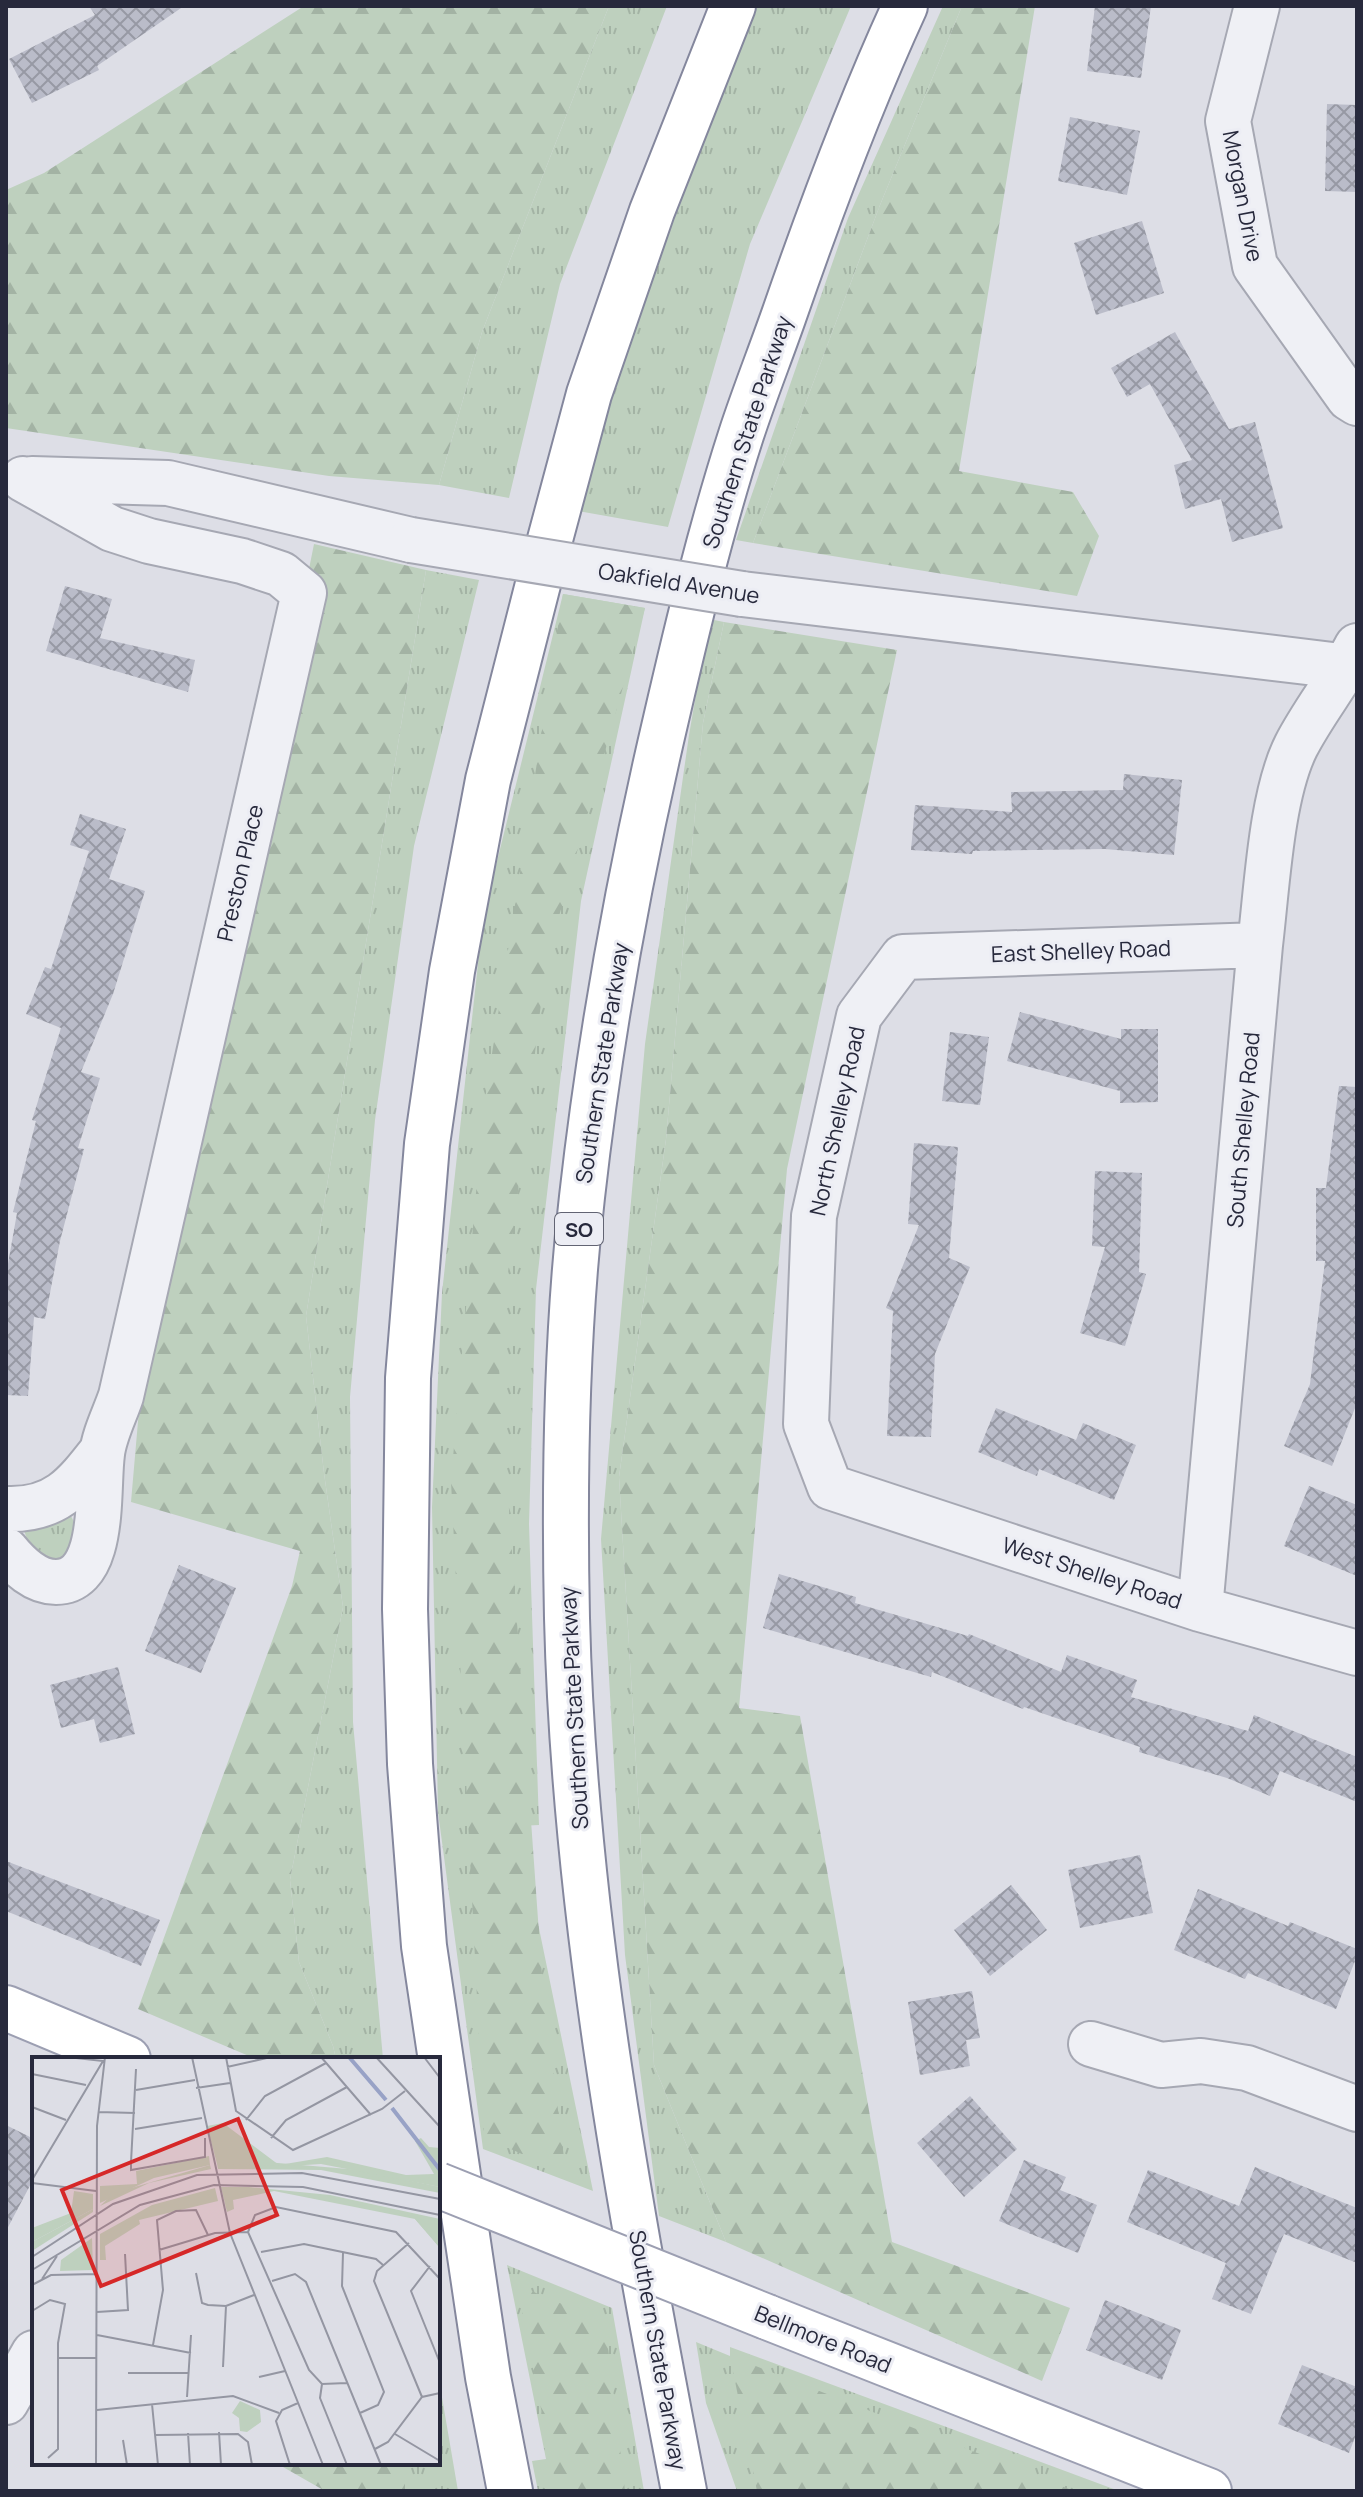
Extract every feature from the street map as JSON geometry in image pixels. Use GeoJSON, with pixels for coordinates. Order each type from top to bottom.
{"type":"FeatureCollection","features":[{"type":"Feature","properties":{"kind":"main road"},"geometry":{"type":"LineString","coordinates":[[510,2491],[488,2377],[424,1946],[410,1764],[405,1609],[408,1378],[426,1160],[452,971],[488,780],[537,588],[589,394],[652,211],[733,6]]}},
{"type":"Feature","properties":{"kind":"main road","name":"Southern State Parkway"},"geometry":{"type":"LineString","coordinates":[[684,2491],[652,2320],[597,1978],[578,1800],[567,1624],[566,1519],[570,1353],[582,1200],[610,999],[645,809],[687,627],[745,423],[810,240],[880,60],[905,6]]}},
{"type":"Feature","properties":{"kind":"main road"},"geometry":{"type":"LineString","coordinates":[[6,2008],[123,2057]]}},
{"type":"Feature","properties":{"kind":"main road","name":"Bellmore Road"},"geometry":{"type":"LineString","coordinates":[[440,2186],[1198,2489]]}},
{"type":"Feature","properties":{"kind":"street","name":"Morgan Drive"},"geometry":{"type":"LineString","coordinates":[[1257,6],[1228,121],[1255,266],[1349,398],[1357,403]]}},
{"type":"Feature","properties":{"kind":"street","name":"Oakfield Avenue"},"geometry":{"type":"LineString","coordinates":[[15,477],[168,483],[411,540],[742,594],[1353,661]]}},
{"type":"Feature","properties":{"kind":"street","name":"Preston Place"},"geometry":{"type":"LineString","coordinates":[[15,477],[112,529],[149,541],[242,561],[281,574],[304,593],[121,1396],[102,1451]]}},
{"type":"Feature","properties":{"kind":"street","name":"South Shelley Road"},"geometry":{"type":"LineString","coordinates":[[1200,1609],[1260,945],[1273,839],[1286,774],[1296,746],[1353,661]]}},
{"type":"Feature","properties":{"kind":"street","name":"East Shelley Road"},"geometry":{"type":"LineString","coordinates":[[903,957],[1260,945]]}},
{"type":"Feature","properties":{"kind":"street","name":"North Shelley Road"},"geometry":{"type":"LineString","coordinates":[[830,1487],[806,1424],[814,1216],[859,1016],[903,957]]}},
{"type":"Feature","properties":{"kind":"street"},"geometry":{"type":"LineString","coordinates":[[6,1509],[26,1510],[55,1501],[77,1484],[102,1451]]}},
{"type":"Feature","properties":{"kind":"street"},"geometry":{"type":"LineString","coordinates":[[6,1550],[23,1569],[40,1579],[58,1582],[73,1578],[83,1569],[95,1538],[102,1451]]}},
{"type":"Feature","properties":{"kind":"street","name":"West Shelley Road"},"geometry":{"type":"LineString","coordinates":[[830,1487],[1200,1609],[1357,1653]]}},
{"type":"Feature","properties":{"kind":"street"},"geometry":{"type":"LineString","coordinates":[[1091,2044],[1161,2065],[1201,2061],[1247,2068],[1357,2109]]}},
{"type":"Feature","properties":{"kind":"street"},"geometry":{"type":"LineString","coordinates":[[6,2402],[32,2356]]}},
{"type":"Feature","properties":{"kind":"green space"},"geometry":{"type":"Polygon","coordinates":[[[304,6],[609,6],[482,332],[439,485],[329,476],[6,428],[6,190],[44,173],[304,6]]]}},
{"type":"Feature","properties":{"kind":"green space"},"geometry":{"type":"Polygon","coordinates":[[[609,6],[667,6],[560,284],[509,498],[439,485],[482,332],[609,6]]]}},
{"type":"Feature","properties":{"kind":"green space"},"geometry":{"type":"Polygon","coordinates":[[[753,6],[851,6],[750,244],[668,527],[578,511],[600,418],[716,90],[753,6]]]}},
{"type":"Feature","properties":{"kind":"green space"},"geometry":{"type":"Polygon","coordinates":[[[943,6],[962,6],[880,205],[753,543],[736,540],[848,218],[943,6]]]}},
{"type":"Feature","properties":{"kind":"green space"},"geometry":{"type":"Polygon","coordinates":[[[962,6],[1035,6],[959,471],[1073,492],[1099,536],[1077,596],[753,543],[880,205],[962,6]]]}},
{"type":"Feature","properties":{"kind":"green space"},"geometry":{"type":"Polygon","coordinates":[[[314,544],[426,570],[306,1316],[343,1607],[290,1880],[299,1962],[336,2057],[251,2057],[138,2009],[292,1586],[300,1551],[131,1502],[139,1410],[321,595],[309,569],[314,544]]]}},
{"type":"Feature","properties":{"kind":"green space"},"geometry":{"type":"Polygon","coordinates":[[[426,570],[479,580],[414,846],[375,1120],[350,1397],[353,1722],[383,2057],[336,2057],[299,1962],[290,1880],[343,1607],[306,1316],[426,570]]]}},
{"type":"Feature","properties":{"kind":"green space"},"geometry":{"type":"Polygon","coordinates":[[[563,594],[645,608],[581,901],[536,1289],[529,1524],[539,1825],[518,1826],[593,2191],[483,2149],[438,1812],[432,1507],[442,1293],[483,918],[563,594]]]}},
{"type":"Feature","properties":{"kind":"green space"},"geometry":{"type":"Polygon","coordinates":[[[563,594],[645,608],[546,963],[498,1354],[543,1990],[566,2174],[484,2137],[451,1481],[483,1112],[563,594]]]}},
{"type":"Feature","properties":{"kind":"green space"},"geometry":{"type":"Polygon","coordinates":[[[709,619],[724,622],[703,723],[666,1139],[619,1477],[654,2065],[726,2242],[659,2216],[625,1955],[601,1539],[645,1044],[689,735],[709,619]]]}},
{"type":"Feature","properties":{"kind":"green space"},"geometry":{"type":"Polygon","coordinates":[[[724,622],[897,650],[787,1169],[739,1708],[800,1716],[892,2242],[1070,2308],[1042,2381],[726,2242],[654,2065],[619,1477],[666,1139],[703,723],[724,622]]]}},
{"type":"Feature","properties":{"kind":"green space"},"geometry":{"type":"Polygon","coordinates":[[[67,1508],[75,1524],[78,1541],[55,1568],[32,1553],[21,1522],[67,1508]]]}},
{"type":"Feature","properties":{"kind":"green space"},"geometry":{"type":"Polygon","coordinates":[[[507,2265],[612,2308],[644,2491],[538,2491],[532,2461],[546,2459],[507,2265]]]}},
{"type":"Feature","properties":{"kind":"green space"},"geometry":{"type":"Polygon","coordinates":[[[517,2285],[605,2322],[625,2491],[557,2491],[517,2285]]]}},
{"type":"Feature","properties":{"kind":"green space"},"geometry":{"type":"Polygon","coordinates":[[[696,2342],[730,2356],[730,2347],[1119,2491],[737,2491],[706,2403],[696,2342]]]}},
{"type":"Feature","properties":{"kind":"green space"},"geometry":{"type":"Polygon","coordinates":[[[730,2356],[1074,2491],[757,2491],[730,2356]]]}},
{"type":"Feature","properties":{"kind":"green space"},"geometry":{"type":"Polygon","coordinates":[[[440,2386],[458,2491],[405,2491],[405,2465],[440,2465],[440,2386]]]}},
{"type":"Feature","properties":{"kind":"green space"},"geometry":{"type":"Polygon","coordinates":[[[280,2465],[405,2465],[405,2491],[325,2491],[280,2465]]]}},
{"type":"Feature","properties":{"kind":"building"},"geometry":{"type":"Polygon","coordinates":[[[89,6],[184,6],[97,66],[99,70],[32,103],[9,59],[95,15],[89,6]]]}},
{"type":"Feature","properties":{"kind":"building"},"geometry":{"type":"Polygon","coordinates":[[[1095,6],[1151,6],[1141,78],[1087,71],[1095,6]]]}},
{"type":"Feature","properties":{"kind":"building"},"geometry":{"type":"Polygon","coordinates":[[[1327,104],[1357,105],[1357,192],[1325,191],[1327,104]]]}},
{"type":"Feature","properties":{"kind":"building"},"geometry":{"type":"Polygon","coordinates":[[[1070,117],[1140,131],[1127,195],[1058,181],[1070,117]]]}},
{"type":"Feature","properties":{"kind":"building"},"geometry":{"type":"Polygon","coordinates":[[[1142,221],[1164,293],[1096,315],[1074,243],[1142,221]]]}},
{"type":"Feature","properties":{"kind":"building"},"geometry":{"type":"Polygon","coordinates":[[[1175,332],[1229,429],[1255,422],[1283,528],[1232,542],[1221,499],[1185,509],[1174,465],[1192,460],[1150,384],[1127,397],[1111,368],[1175,332]]]}},
{"type":"Feature","properties":{"kind":"building"},"geometry":{"type":"Polygon","coordinates":[[[65,586],[112,599],[100,638],[195,660],[188,692],[46,651],[65,586]]]}},
{"type":"Feature","properties":{"kind":"building"},"geometry":{"type":"Polygon","coordinates":[[[1124,774],[1182,780],[1174,855],[1105,849],[973,851],[972,854],[911,850],[915,805],[1012,812],[1011,792],[1123,790],[1124,774]]]}},
{"type":"Feature","properties":{"kind":"building"},"geometry":{"type":"Polygon","coordinates":[[[80,814],[126,829],[109,879],[145,891],[113,994],[81,1072],[100,1078],[78,1148],[84,1149],[60,1241],[45,1319],[34,1317],[28,1396],[6,1395],[6,1275],[17,1213],[13,1212],[36,1121],[32,1120],[61,1028],[26,1014],[45,967],[51,969],[89,851],[70,845],[80,814]]]}},
{"type":"Feature","properties":{"kind":"building"},"geometry":{"type":"Polygon","coordinates":[[[1020,1012],[1121,1039],[1121,1029],[1158,1029],[1158,1102],[1120,1103],[1120,1091],[1007,1061],[1020,1012]]]}},
{"type":"Feature","properties":{"kind":"building"},"geometry":{"type":"Polygon","coordinates":[[[950,1032],[989,1037],[980,1105],[942,1101],[950,1032]]]}},
{"type":"Feature","properties":{"kind":"building"},"geometry":{"type":"Polygon","coordinates":[[[1339,1086],[1357,1087],[1357,1403],[1332,1466],[1284,1446],[1310,1384],[1325,1261],[1316,1261],[1316,1188],[1326,1188],[1339,1086]]]}},
{"type":"Feature","properties":{"kind":"building"},"geometry":{"type":"Polygon","coordinates":[[[914,1143],[958,1147],[949,1258],[970,1267],[935,1354],[931,1437],[887,1436],[893,1311],[886,1308],[919,1225],[908,1224],[914,1143]]]}},
{"type":"Feature","properties":{"kind":"building"},"geometry":{"type":"Polygon","coordinates":[[[1095,1171],[1142,1173],[1139,1272],[1146,1274],[1125,1346],[1080,1333],[1105,1247],[1092,1246],[1095,1171]]]}},
{"type":"Feature","properties":{"kind":"building"},"geometry":{"type":"Polygon","coordinates":[[[996,1408],[1076,1440],[1083,1423],[1136,1445],[1114,1500],[1039,1469],[1037,1476],[978,1452],[996,1408]]]}},
{"type":"Feature","properties":{"kind":"building"},"geometry":{"type":"Polygon","coordinates":[[[1309,1486],[1357,1505],[1357,1576],[1284,1546],[1309,1486]]]}},
{"type":"Feature","properties":{"kind":"building"},"geometry":{"type":"Polygon","coordinates":[[[179,1565],[236,1588],[201,1673],[145,1651],[179,1565]]]}},
{"type":"Feature","properties":{"kind":"building"},"geometry":{"type":"Polygon","coordinates":[[[779,1574],[856,1597],[855,1603],[969,1634],[1061,1672],[1067,1655],[1137,1680],[1131,1697],[1248,1731],[1254,1715],[1357,1757],[1357,1802],[1280,1771],[1270,1796],[1227,1778],[1139,1752],[1140,1747],[1023,1709],[932,1672],[931,1677],[763,1628],[779,1574]]]}},
{"type":"Feature","properties":{"kind":"building"},"geometry":{"type":"Polygon","coordinates":[[[118,1667],[135,1734],[100,1743],[94,1719],[61,1728],[50,1685],[118,1667]]]}},
{"type":"Feature","properties":{"kind":"building"},"geometry":{"type":"Polygon","coordinates":[[[1140,1855],[1153,1913],[1080,1928],[1068,1870],[1140,1855]]]}},
{"type":"Feature","properties":{"kind":"building"},"geometry":{"type":"Polygon","coordinates":[[[6,1861],[160,1920],[141,1966],[6,1911],[6,1861]]]}},
{"type":"Feature","properties":{"kind":"building"},"geometry":{"type":"Polygon","coordinates":[[[1011,1885],[1047,1930],[990,1976],[954,1930],[1011,1885]]]}},
{"type":"Feature","properties":{"kind":"building"},"geometry":{"type":"Polygon","coordinates":[[[1198,1889],[1288,1926],[1290,1922],[1357,1949],[1336,2009],[1248,1973],[1245,1979],[1174,1950],[1198,1889]]]}},
{"type":"Feature","properties":{"kind":"building"},"geometry":{"type":"Polygon","coordinates":[[[972,1991],[980,2038],[966,2040],[970,2066],[920,2075],[908,2002],[972,1991]]]}},
{"type":"Feature","properties":{"kind":"building"},"geometry":{"type":"Polygon","coordinates":[[[970,2096],[1017,2149],[964,2197],[917,2143],[970,2096]]]}},
{"type":"Feature","properties":{"kind":"building"},"geometry":{"type":"Polygon","coordinates":[[[6,2125],[32,2138],[32,2182],[6,2231],[6,2125]]]}},
{"type":"Feature","properties":{"kind":"building"},"geometry":{"type":"Polygon","coordinates":[[[1024,2160],[1066,2177],[1060,2190],[1097,2205],[1078,2253],[999,2221],[1024,2160]]]}},
{"type":"Feature","properties":{"kind":"building"},"geometry":{"type":"Polygon","coordinates":[[[1255,2167],[1357,2208],[1357,2263],[1284,2234],[1251,2314],[1212,2299],[1226,2263],[1127,2222],[1148,2170],[1239,2206],[1255,2167]]]}},
{"type":"Feature","properties":{"kind":"building"},"geometry":{"type":"Polygon","coordinates":[[[1105,2300],[1181,2330],[1162,2380],[1086,2350],[1105,2300]]]}},
{"type":"Feature","properties":{"kind":"building"},"geometry":{"type":"Polygon","coordinates":[[[1302,2365],[1357,2387],[1357,2432],[1349,2453],[1278,2424],[1302,2365]]]}}]}
